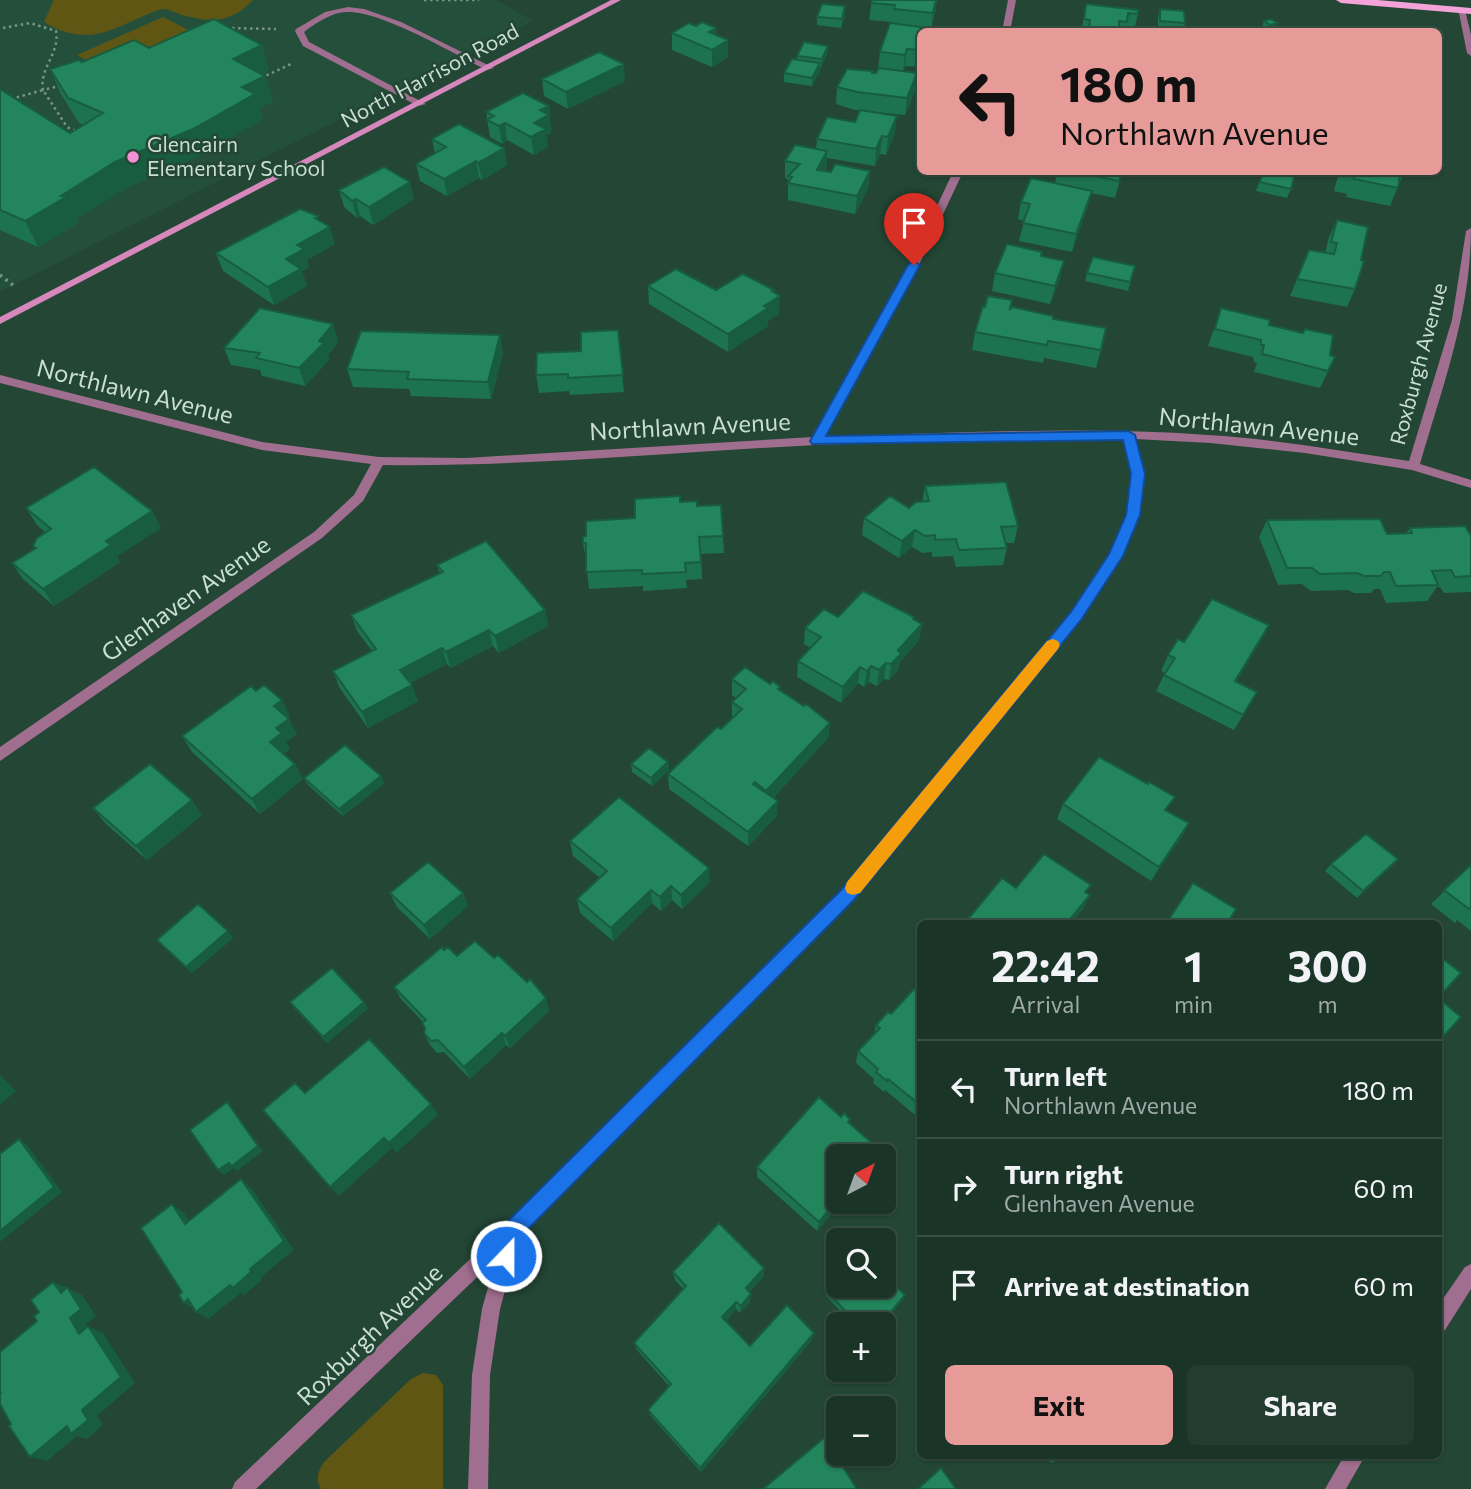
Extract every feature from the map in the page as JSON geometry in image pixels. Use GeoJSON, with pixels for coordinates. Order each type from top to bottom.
{"type":"FeatureCollection","features":[{"type":"Feature","properties":{"kind":"main road"},"geometry":{"type":"LineString","coordinates":[[1341,0],[1466,11]]}},
{"type":"Feature","properties":{"kind":"street","name":"North Harrison Road"},"geometry":{"type":"LineString","coordinates":[[0,321],[617,0]]}},
{"type":"Feature","properties":{"kind":"street"},"geometry":{"type":"LineString","coordinates":[[1007,28],[1012,0]]}},
{"type":"Feature","properties":{"kind":"street"},"geometry":{"type":"LineString","coordinates":[[421,103],[306,44],[299,31],[318,18],[349,9],[373,13],[490,68]]}},
{"type":"Feature","properties":{"kind":"street"},"geometry":{"type":"LineString","coordinates":[[1466,11],[1471,53]]}},
{"type":"Feature","properties":{"kind":"street"},"geometry":{"type":"LineString","coordinates":[[817,441],[914,265],[957,175]]}},
{"type":"Feature","properties":{"kind":"street","name":"Roxburgh Avenue"},"geometry":{"type":"LineString","coordinates":[[1413,466],[1457,320],[1471,231]]}},
{"type":"Feature","properties":{"kind":"street","name":"Northlawn Avenue"},"geometry":{"type":"LineString","coordinates":[[0,379],[261,446],[379,461],[466,462],[817,441],[1128,435],[1210,439],[1305,449],[1413,466],[1471,484]]}},
{"type":"Feature","properties":{"kind":"street","name":"Roxburgh Avenue"},"geometry":{"type":"LineString","coordinates":[[242,1489],[513,1230],[848,895],[1076,616],[1116,556],[1133,515],[1138,474],[1128,435]]}},
{"type":"Feature","properties":{"kind":"street","name":"Glenhaven Avenue"},"geometry":{"type":"LineString","coordinates":[[0,755],[318,535],[359,498],[379,461]]}},
{"type":"Feature","properties":{"kind":"street"},"geometry":{"type":"LineString","coordinates":[[478,1489],[481,1375],[491,1309],[513,1230]]}},
{"type":"Feature","properties":{"kind":"street"},"geometry":{"type":"LineString","coordinates":[[1442,1317],[1471,1273]]}},
{"type":"Feature","properties":{"kind":"street"},"geometry":{"type":"LineString","coordinates":[[1335,1489],[1353,1459]]}},
{"type":"Feature","properties":{"kind":"path"},"geometry":{"type":"LineString","coordinates":[[424,0],[478,0]]}},
{"type":"Feature","properties":{"kind":"path"},"geometry":{"type":"LineString","coordinates":[[3,28],[41,22],[56,32],[59,40],[57,53],[40,81],[67,127],[80,133]]}},
{"type":"Feature","properties":{"kind":"path"},"geometry":{"type":"LineString","coordinates":[[216,28],[276,29]]}},
{"type":"Feature","properties":{"kind":"path"},"geometry":{"type":"LineString","coordinates":[[256,81],[298,61]]}},
{"type":"Feature","properties":{"kind":"path"},"geometry":{"type":"LineString","coordinates":[[11,99],[65,84]]}},
{"type":"Feature","properties":{"kind":"path"},"geometry":{"type":"LineString","coordinates":[[0,275],[18,288]]}},
{"type":"Feature","properties":{"kind":"shaded area","name":"Glencairn Elementary School"},"geometry":{"type":"Polygon","coordinates":[[[0,0],[496,0],[533,21],[0,292],[0,0]]]}},
{"type":"Feature","properties":{"kind":"shaded area"},"geometry":{"type":"Polygon","coordinates":[[[54,0],[253,0],[237,13],[220,19],[192,18],[161,9],[116,28],[90,35],[61,30],[44,22],[54,0]]]}},
{"type":"Feature","properties":{"kind":"shaded area"},"geometry":{"type":"Polygon","coordinates":[[[163,17],[198,35],[112,75],[77,55],[163,17]]]}},
{"type":"Feature","properties":{"kind":"shaded area"},"geometry":{"type":"Polygon","coordinates":[[[423,1373],[436,1375],[443,1385],[443,1489],[321,1489],[318,1476],[324,1462],[411,1379],[423,1373]]]}},
{"type":"Feature","properties":{"kind":"building"},"geometry":{"type":"Polygon","coordinates":[[[872,0],[936,0],[933,13],[894,9],[895,5],[871,3],[872,0]]]}},
{"type":"Feature","properties":{"kind":"building"},"geometry":{"type":"Polygon","coordinates":[[[822,4],[845,6],[842,19],[817,17],[822,4]]]}},
{"type":"Feature","properties":{"kind":"building"},"geometry":{"type":"Polygon","coordinates":[[[1086,4],[1138,10],[1138,14],[1128,13],[1127,22],[1119,21],[1119,28],[1089,27],[1090,20],[1084,19],[1086,4]]]}},
{"type":"Feature","properties":{"kind":"building"},"geometry":{"type":"Polygon","coordinates":[[[1160,9],[1184,11],[1185,23],[1160,21],[1160,9]]]}},
{"type":"Feature","properties":{"kind":"building"},"geometry":{"type":"Polygon","coordinates":[[[214,19],[262,45],[233,59],[265,76],[242,87],[255,94],[193,129],[115,162],[61,196],[66,197],[25,221],[0,210],[0,89],[70,133],[103,113],[68,98],[50,69],[79,60],[82,62],[134,40],[149,48],[214,19]]]}},
{"type":"Feature","properties":{"kind":"building"},"geometry":{"type":"Polygon","coordinates":[[[1271,19],[1277,23],[1270,25],[1264,21],[1271,19]]]}},
{"type":"Feature","properties":{"kind":"building"},"geometry":{"type":"Polygon","coordinates":[[[702,22],[716,28],[709,32],[728,40],[712,50],[672,33],[689,23],[696,26],[702,22]]]}},
{"type":"Feature","properties":{"kind":"building"},"geometry":{"type":"Polygon","coordinates":[[[890,23],[928,28],[917,28],[917,50],[907,49],[905,55],[880,52],[890,23]]]}},
{"type":"Feature","properties":{"kind":"building"},"geometry":{"type":"Polygon","coordinates":[[[804,42],[828,46],[822,59],[797,56],[804,42]]]}},
{"type":"Feature","properties":{"kind":"building"},"geometry":{"type":"Polygon","coordinates":[[[599,52],[624,64],[566,92],[542,79],[599,52]]]}},
{"type":"Feature","properties":{"kind":"building"},"geometry":{"type":"Polygon","coordinates":[[[792,59],[820,63],[812,78],[784,73],[792,59]]]}},
{"type":"Feature","properties":{"kind":"building"},"geometry":{"type":"Polygon","coordinates":[[[879,68],[917,73],[907,98],[837,87],[847,69],[876,73],[879,68]]]}},
{"type":"Feature","properties":{"kind":"building"},"geometry":{"type":"Polygon","coordinates":[[[523,93],[549,106],[540,110],[549,115],[534,123],[546,129],[531,137],[505,123],[499,126],[487,120],[494,116],[486,112],[523,93]]]}},
{"type":"Feature","properties":{"kind":"building"},"geometry":{"type":"Polygon","coordinates":[[[860,110],[897,116],[888,137],[882,136],[876,149],[817,139],[827,117],[855,122],[860,110]]]}},
{"type":"Feature","properties":{"kind":"building"},"geometry":{"type":"Polygon","coordinates":[[[459,124],[504,148],[444,179],[416,164],[446,147],[432,139],[459,124]]]}},
{"type":"Feature","properties":{"kind":"building"},"geometry":{"type":"Polygon","coordinates":[[[795,145],[827,151],[817,170],[831,172],[835,164],[870,171],[857,196],[788,183],[792,177],[788,176],[800,164],[785,161],[795,145]]]}},
{"type":"Feature","properties":{"kind":"building"},"geometry":{"type":"Polygon","coordinates":[[[384,167],[410,182],[369,207],[356,199],[352,201],[339,190],[384,167]]]}},
{"type":"Feature","properties":{"kind":"building"},"geometry":{"type":"Polygon","coordinates":[[[1090,175],[1121,175],[1119,181],[1090,175]]]}},
{"type":"Feature","properties":{"kind":"building"},"geometry":{"type":"Polygon","coordinates":[[[1262,175],[1294,175],[1291,189],[1260,182],[1262,175]]]}},
{"type":"Feature","properties":{"kind":"building"},"geometry":{"type":"Polygon","coordinates":[[[1348,175],[1400,175],[1398,188],[1354,179],[1354,176],[1348,175]]]}},
{"type":"Feature","properties":{"kind":"building"},"geometry":{"type":"Polygon","coordinates":[[[1031,178],[1092,191],[1076,234],[1023,223],[1030,204],[1021,202],[1031,178]]]}},
{"type":"Feature","properties":{"kind":"building"},"geometry":{"type":"Polygon","coordinates":[[[300,209],[318,216],[315,218],[330,227],[297,245],[304,249],[286,259],[301,269],[268,287],[216,253],[300,209]]]}},
{"type":"Feature","properties":{"kind":"building"},"geometry":{"type":"Polygon","coordinates":[[[1337,220],[1368,227],[1361,260],[1364,261],[1355,289],[1297,279],[1309,250],[1334,254],[1337,243],[1331,242],[1337,220]]]}},
{"type":"Feature","properties":{"kind":"building"},"geometry":{"type":"Polygon","coordinates":[[[1007,244],[1042,252],[1041,256],[1064,261],[1055,286],[995,273],[1007,244]]]}},
{"type":"Feature","properties":{"kind":"building"},"geometry":{"type":"Polygon","coordinates":[[[1093,257],[1135,266],[1130,282],[1087,273],[1093,257]]]}},
{"type":"Feature","properties":{"kind":"building"},"geometry":{"type":"Polygon","coordinates":[[[676,269],[716,290],[743,274],[780,296],[764,306],[768,308],[728,334],[648,286],[676,269]]]}},
{"type":"Feature","properties":{"kind":"building"},"geometry":{"type":"Polygon","coordinates":[[[988,296],[1012,300],[1010,309],[1013,307],[1053,316],[1053,319],[1106,328],[1101,350],[1048,341],[1047,345],[975,332],[988,296]]]}},
{"type":"Feature","properties":{"kind":"building"},"geometry":{"type":"Polygon","coordinates":[[[260,308],[333,324],[319,341],[324,343],[299,368],[256,358],[260,353],[224,348],[260,308]]]}},
{"type":"Feature","properties":{"kind":"building"},"geometry":{"type":"Polygon","coordinates":[[[1221,308],[1270,320],[1269,325],[1303,333],[1305,329],[1333,335],[1330,355],[1335,357],[1328,371],[1262,354],[1264,345],[1261,345],[1261,340],[1215,329],[1221,308]]]}},
{"type":"Feature","properties":{"kind":"building"},"geometry":{"type":"Polygon","coordinates":[[[618,330],[623,375],[568,378],[568,374],[536,375],[537,353],[581,351],[581,332],[618,330]]]}},
{"type":"Feature","properties":{"kind":"building"},"geometry":{"type":"Polygon","coordinates":[[[361,331],[500,335],[488,382],[407,379],[409,372],[347,369],[361,331]]]}},
{"type":"Feature","properties":{"kind":"building"},"geometry":{"type":"Polygon","coordinates":[[[94,467],[152,511],[106,541],[111,545],[43,589],[12,563],[36,548],[33,546],[37,538],[51,529],[26,508],[94,467]]]}},
{"type":"Feature","properties":{"kind":"building"},"geometry":{"type":"Polygon","coordinates":[[[1006,482],[1018,526],[1001,527],[1007,548],[959,550],[956,539],[935,540],[935,535],[925,536],[915,530],[902,541],[864,518],[890,496],[909,508],[916,502],[929,501],[925,486],[1006,482]]]}},
{"type":"Feature","properties":{"kind":"building"},"geometry":{"type":"Polygon","coordinates":[[[680,496],[680,502],[697,501],[697,506],[721,505],[723,536],[699,537],[701,562],[685,563],[686,572],[586,572],[586,543],[583,543],[583,537],[586,536],[586,521],[635,518],[635,499],[680,496]]]}},
{"type":"Feature","properties":{"kind":"building"},"geometry":{"type":"Polygon","coordinates":[[[1380,519],[1387,534],[1412,533],[1410,528],[1465,526],[1471,536],[1471,576],[1455,577],[1451,570],[1432,571],[1438,585],[1396,586],[1390,572],[1384,572],[1381,576],[1364,576],[1357,573],[1320,574],[1312,568],[1287,568],[1267,520],[1380,519]]]}},
{"type":"Feature","properties":{"kind":"building"},"geometry":{"type":"Polygon","coordinates":[[[486,541],[545,610],[495,636],[489,630],[446,652],[442,648],[400,670],[412,685],[362,712],[333,671],[376,649],[351,615],[443,572],[437,565],[486,541]]]}},
{"type":"Feature","properties":{"kind":"building"},"geometry":{"type":"Polygon","coordinates":[[[863,591],[914,617],[913,619],[922,624],[898,650],[901,654],[891,664],[886,663],[879,670],[871,666],[867,671],[860,667],[843,687],[798,661],[821,637],[805,628],[824,609],[838,617],[863,591]]]}},
{"type":"Feature","properties":{"kind":"building"},"geometry":{"type":"Polygon","coordinates":[[[1212,599],[1269,625],[1235,681],[1257,692],[1243,715],[1164,675],[1175,658],[1168,655],[1178,639],[1184,642],[1212,599]]]}},
{"type":"Feature","properties":{"kind":"building"},"geometry":{"type":"Polygon","coordinates":[[[745,667],[770,684],[773,681],[780,687],[778,689],[804,706],[806,704],[830,723],[766,791],[755,782],[753,784],[778,801],[748,832],[668,774],[717,727],[721,729],[742,709],[732,702],[746,689],[732,679],[745,667]]]}},
{"type":"Feature","properties":{"kind":"building"},"geometry":{"type":"Polygon","coordinates":[[[264,685],[282,700],[274,706],[289,719],[276,728],[282,733],[270,742],[295,764],[252,799],[182,736],[251,686],[256,691],[264,685]]]}},
{"type":"Feature","properties":{"kind":"building"},"geometry":{"type":"Polygon","coordinates":[[[345,745],[381,776],[339,809],[304,778],[345,745]]]}},
{"type":"Feature","properties":{"kind":"building"},"geometry":{"type":"Polygon","coordinates":[[[649,748],[668,762],[651,778],[631,764],[649,748]]]}},
{"type":"Feature","properties":{"kind":"building"},"geometry":{"type":"Polygon","coordinates":[[[1099,757],[1175,797],[1165,810],[1189,823],[1159,867],[1063,804],[1099,757]]]}},
{"type":"Feature","properties":{"kind":"building"},"geometry":{"type":"Polygon","coordinates":[[[150,764],[192,800],[136,846],[93,808],[150,764]]]}},
{"type":"Feature","properties":{"kind":"building"},"geometry":{"type":"Polygon","coordinates":[[[619,797],[709,868],[681,895],[671,886],[660,897],[651,890],[611,928],[577,899],[607,871],[570,841],[619,797]]]}},
{"type":"Feature","properties":{"kind":"building"},"geometry":{"type":"Polygon","coordinates":[[[1366,834],[1398,859],[1363,891],[1331,864],[1366,834]]]}},
{"type":"Feature","properties":{"kind":"building"},"geometry":{"type":"Polygon","coordinates":[[[1044,854],[1091,885],[1085,892],[1090,895],[1069,920],[967,920],[1002,878],[1016,888],[1044,854]]]}},
{"type":"Feature","properties":{"kind":"building"},"geometry":{"type":"Polygon","coordinates":[[[428,862],[463,893],[424,925],[390,893],[428,862]]]}},
{"type":"Feature","properties":{"kind":"building"},"geometry":{"type":"Polygon","coordinates":[[[1471,865],[1471,907],[1469,909],[1444,890],[1471,865]]]}},
{"type":"Feature","properties":{"kind":"building"},"geometry":{"type":"Polygon","coordinates":[[[1193,883],[1236,909],[1229,920],[1168,920],[1193,883]]]}},
{"type":"Feature","properties":{"kind":"building"},"geometry":{"type":"Polygon","coordinates":[[[198,904],[228,931],[186,967],[157,940],[198,904]]]}},
{"type":"Feature","properties":{"kind":"building"},"geometry":{"type":"Polygon","coordinates":[[[475,941],[494,958],[498,955],[527,982],[530,979],[546,998],[505,1036],[502,1033],[464,1067],[438,1040],[431,1041],[424,1033],[422,1023],[426,1020],[394,987],[442,947],[444,950],[448,947],[457,956],[475,941]]]}},
{"type":"Feature","properties":{"kind":"building"},"geometry":{"type":"Polygon","coordinates":[[[1442,958],[1461,973],[1442,994],[1442,958]]]}},
{"type":"Feature","properties":{"kind":"building"},"geometry":{"type":"Polygon","coordinates":[[[332,968],[364,1002],[323,1037],[290,1002],[332,968]]]}},
{"type":"Feature","properties":{"kind":"building"},"geometry":{"type":"Polygon","coordinates":[[[914,989],[917,992],[917,1103],[876,1072],[878,1069],[858,1051],[880,1028],[876,1025],[888,1012],[891,1014],[914,989]]]}},
{"type":"Feature","properties":{"kind":"building"},"geometry":{"type":"Polygon","coordinates":[[[1442,1001],[1461,1017],[1442,1038],[1442,1001]]]}},
{"type":"Feature","properties":{"kind":"building"},"geometry":{"type":"Polygon","coordinates":[[[369,1039],[431,1104],[389,1143],[384,1138],[330,1187],[263,1110],[295,1083],[305,1093],[369,1039]]]}},
{"type":"Feature","properties":{"kind":"building"},"geometry":{"type":"Polygon","coordinates":[[[819,1097],[841,1117],[844,1113],[850,1119],[848,1122],[872,1143],[826,1144],[826,1214],[819,1222],[757,1167],[819,1097]]]}},
{"type":"Feature","properties":{"kind":"building"},"geometry":{"type":"Polygon","coordinates":[[[227,1102],[258,1146],[232,1166],[229,1163],[218,1170],[190,1130],[227,1102]]]}},
{"type":"Feature","properties":{"kind":"building"},"geometry":{"type":"Polygon","coordinates":[[[19,1139],[54,1187],[0,1231],[0,1154],[19,1139]]]}},
{"type":"Feature","properties":{"kind":"building"},"geometry":{"type":"Polygon","coordinates":[[[241,1179],[284,1241],[250,1269],[251,1272],[233,1288],[230,1285],[196,1312],[188,1299],[184,1303],[179,1295],[182,1292],[141,1228],[172,1204],[185,1224],[241,1179]]]}},
{"type":"Feature","properties":{"kind":"building"},"geometry":{"type":"Polygon","coordinates":[[[719,1223],[764,1268],[746,1288],[751,1294],[741,1306],[736,1302],[722,1317],[750,1346],[787,1305],[814,1333],[700,1468],[648,1410],[671,1384],[634,1343],[686,1286],[673,1272],[719,1223]]]}},
{"type":"Feature","properties":{"kind":"building"},"geometry":{"type":"Polygon","coordinates":[[[53,1282],[61,1293],[67,1287],[81,1309],[70,1318],[79,1334],[88,1326],[121,1377],[82,1410],[88,1420],[71,1434],[67,1426],[30,1457],[9,1426],[11,1424],[0,1404],[0,1352],[37,1321],[34,1316],[39,1312],[31,1300],[53,1282]]]}},
{"type":"Feature","properties":{"kind":"building"},"geometry":{"type":"Polygon","coordinates":[[[896,1286],[905,1295],[891,1312],[846,1312],[833,1298],[896,1298],[896,1286]]]}},
{"type":"Feature","properties":{"kind":"building"},"geometry":{"type":"Polygon","coordinates":[[[824,1438],[826,1466],[842,1466],[857,1489],[763,1489],[824,1438]]]}},
{"type":"Feature","properties":{"kind":"building"},"geometry":{"type":"Polygon","coordinates":[[[941,1468],[956,1489],[918,1489],[941,1468]]]}},
{"type":"Feature","properties":{"kind":"slow traffic"},"geometry":{"type":"LineString","coordinates":[[853,888],[1053,645]]}},
{"type":"Feature","properties":{"kind":"place","name":"Glencairn Elementary School"},"geometry":{"type":"Point","coordinates":[133,157]}},
{"type":"Feature","properties":{"kind":"route"},"geometry":{"type":"LineString","coordinates":[[506,1256],[513,1230],[848,895],[1076,616],[1116,556],[1133,515],[1138,474],[1128,435],[817,441],[914,265]]}}]}
